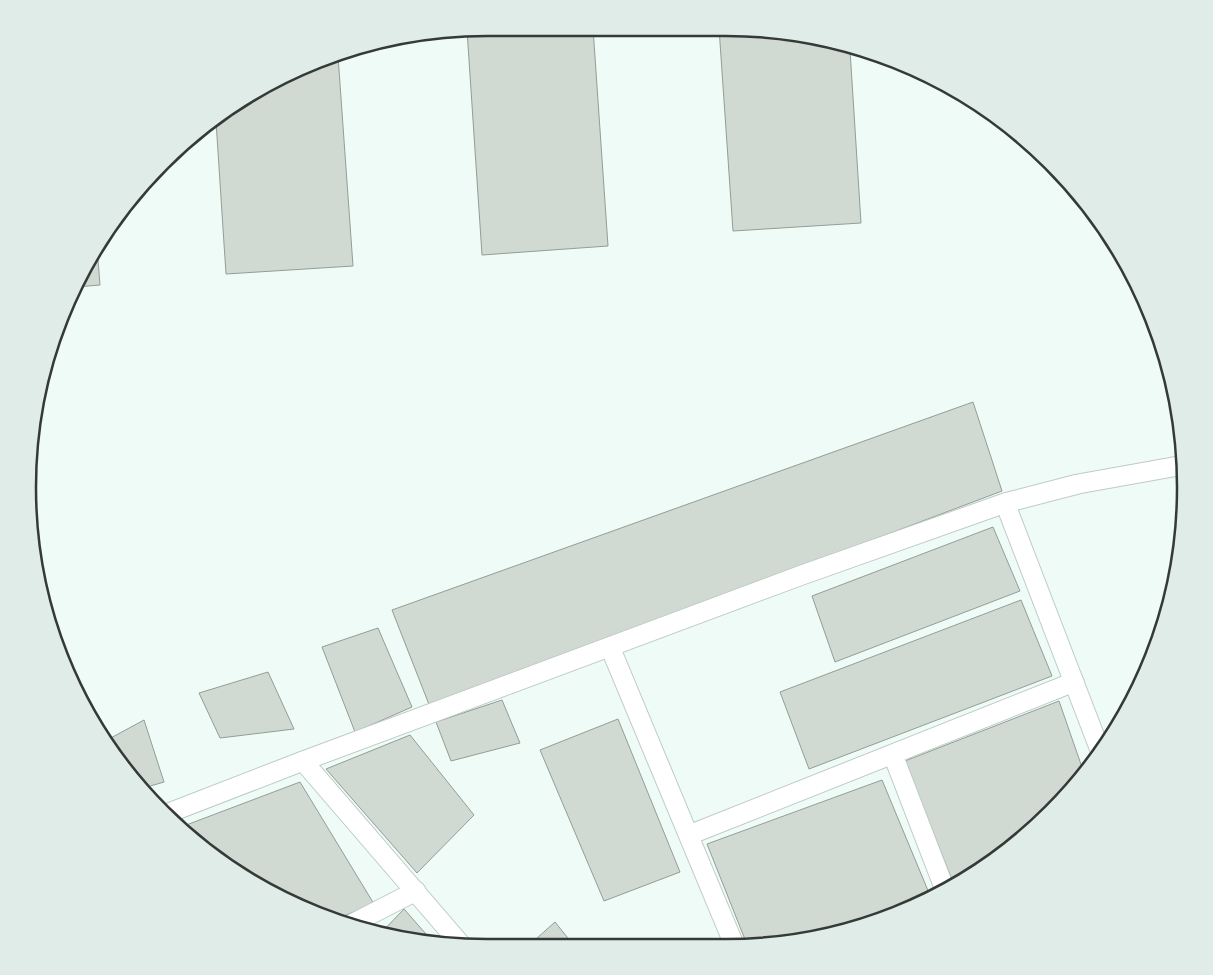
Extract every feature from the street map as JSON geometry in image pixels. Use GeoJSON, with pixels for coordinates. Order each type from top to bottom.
{"type":"FeatureCollection","features":[{"type":"Feature","properties":{"kind":"street"},"geometry":{"type":"LineString","coordinates":[[173,811],[802,575],[1004,503],[1078,484],[1176,466]]}},
{"type":"Feature","properties":{"kind":"street"},"geometry":{"type":"LineString","coordinates":[[1004,503],[1097,743]]}},
{"type":"Feature","properties":{"kind":"street"},"geometry":{"type":"LineString","coordinates":[[610,647],[731,939]]}},
{"type":"Feature","properties":{"kind":"street"},"geometry":{"type":"LineString","coordinates":[[689,835],[1074,682]]}},
{"type":"Feature","properties":{"kind":"street"},"geometry":{"type":"LineString","coordinates":[[894,755],[942,883]]}},
{"type":"Feature","properties":{"kind":"street"},"geometry":{"type":"LineString","coordinates":[[303,761],[456,938]]}},
{"type":"Feature","properties":{"kind":"street"},"geometry":{"type":"LineString","coordinates":[[360,920],[416,891]]}},
{"type":"Feature","properties":{"kind":"building"},"geometry":{"type":"Polygon","coordinates":[[[594,36],[608,246],[482,255],[467,37],[594,36]]]}},
{"type":"Feature","properties":{"kind":"building"},"geometry":{"type":"Polygon","coordinates":[[[720,36],[784,40],[850,54],[861,223],[733,231],[720,36]]]}},
{"type":"Feature","properties":{"kind":"building"},"geometry":{"type":"Polygon","coordinates":[[[338,61],[353,266],[226,274],[216,127],[237,112],[288,83],[338,61]]]}},
{"type":"Feature","properties":{"kind":"building"},"geometry":{"type":"Polygon","coordinates":[[[98,260],[100,285],[84,286],[98,260]]]}},
{"type":"Feature","properties":{"kind":"building"},"geometry":{"type":"Polygon","coordinates":[[[973,402],[1002,491],[430,707],[392,610],[973,402]]]}},
{"type":"Feature","properties":{"kind":"building"},"geometry":{"type":"Polygon","coordinates":[[[993,527],[1020,591],[835,662],[812,596],[993,527]]]}},
{"type":"Feature","properties":{"kind":"building"},"geometry":{"type":"Polygon","coordinates":[[[1021,600],[1052,676],[809,769],[780,692],[1021,600]]]}},
{"type":"Feature","properties":{"kind":"building"},"geometry":{"type":"Polygon","coordinates":[[[378,628],[412,707],[355,732],[322,647],[378,628]]]}},
{"type":"Feature","properties":{"kind":"building"},"geometry":{"type":"Polygon","coordinates":[[[268,672],[294,729],[220,738],[199,693],[268,672]]]}},
{"type":"Feature","properties":{"kind":"building"},"geometry":{"type":"Polygon","coordinates":[[[502,700],[520,743],[451,761],[436,722],[502,700]]]}},
{"type":"Feature","properties":{"kind":"building"},"geometry":{"type":"Polygon","coordinates":[[[1059,701],[1081,765],[1045,807],[1023,827],[1000,846],[951,878],[905,761],[1059,701]]]}},
{"type":"Feature","properties":{"kind":"building"},"geometry":{"type":"Polygon","coordinates":[[[618,719],[680,872],[604,901],[540,750],[618,719]]]}},
{"type":"Feature","properties":{"kind":"building"},"geometry":{"type":"Polygon","coordinates":[[[144,720],[164,782],[149,786],[112,737],[144,720]]]}},
{"type":"Feature","properties":{"kind":"building"},"geometry":{"type":"Polygon","coordinates":[[[410,735],[474,815],[417,873],[326,769],[410,735]]]}},
{"type":"Feature","properties":{"kind":"building"},"geometry":{"type":"Polygon","coordinates":[[[882,780],[928,890],[871,915],[842,923],[784,935],[745,938],[707,844],[882,780]]]}},
{"type":"Feature","properties":{"kind":"building"},"geometry":{"type":"Polygon","coordinates":[[[300,782],[374,904],[344,916],[315,904],[288,892],[237,863],[187,825],[300,782]]]}},
{"type":"Feature","properties":{"kind":"building"},"geometry":{"type":"Polygon","coordinates":[[[404,909],[426,935],[399,930],[387,927],[404,909]]]}},
{"type":"Feature","properties":{"kind":"building"},"geometry":{"type":"Polygon","coordinates":[[[555,922],[569,939],[536,939],[555,922]]]}}]}
